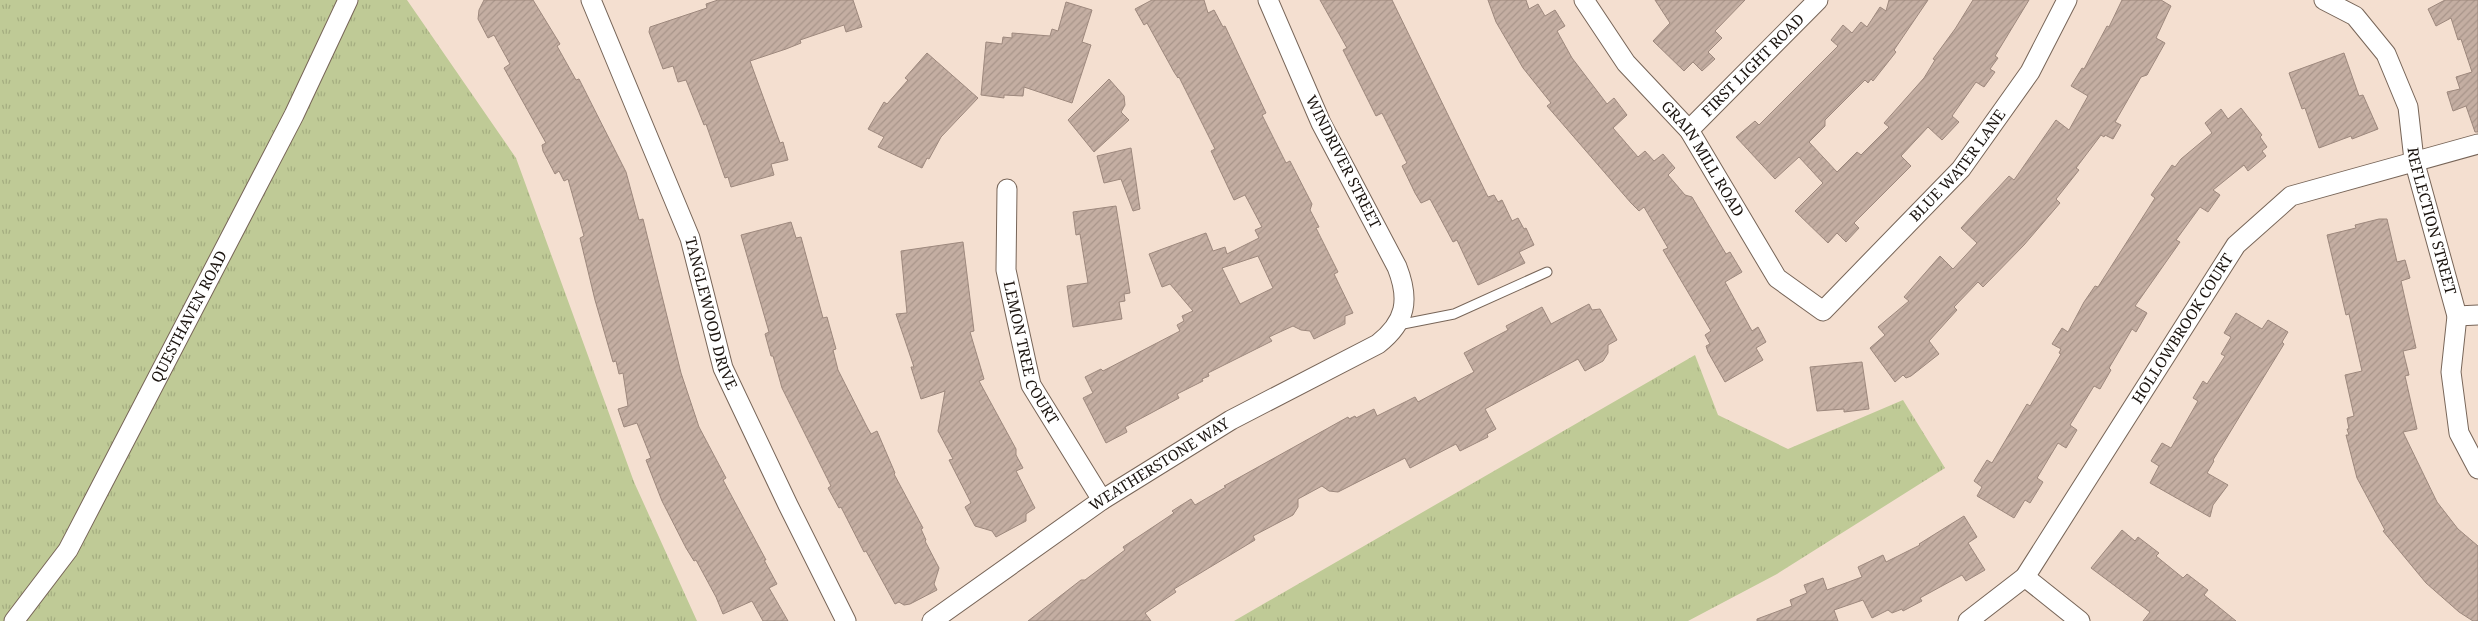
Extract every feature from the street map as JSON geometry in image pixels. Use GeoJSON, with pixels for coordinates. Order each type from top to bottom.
{"type":"FeatureCollection","features":[{"type":"Feature","properties":{"kind":"street","name":"QUESTHAVEN ROAD"},"geometry":{"type":"LineString","coordinates":[[14,621],[68,550],[294,114],[348,0]]}},
{"type":"Feature","properties":{"kind":"street","name":"TANGLEWOOD DRIVE"},"geometry":{"type":"LineString","coordinates":[[591,0],[690,238],[723,368],[846,621]]}},
{"type":"Feature","properties":{"kind":"street","name":"WINDRIVER STREET"},"geometry":{"type":"LineString","coordinates":[[1268,0],[1321,123],[1397,267],[1404,289],[1404,303],[1398,325]]}},
{"type":"Feature","properties":{"kind":"street","name":"GRAIN MILL ROAD"},"geometry":{"type":"LineString","coordinates":[[1584,0],[1626,63],[1689,130],[1777,278],[1822,311]]}},
{"type":"Feature","properties":{"kind":"street","name":"FIRST LIGHT ROAD"},"geometry":{"type":"LineString","coordinates":[[1689,130],[1818,0]]}},
{"type":"Feature","properties":{"kind":"street","name":"BLUE WATER LANE"},"geometry":{"type":"LineString","coordinates":[[1822,311],[1961,169],[2030,72],[2067,0]]}},
{"type":"Feature","properties":{"kind":"street","name":"REFLECTION STREET"},"geometry":{"type":"LineString","coordinates":[[2324,0],[2355,16],[2386,54],[2408,106],[2414,160],[2457,316],[2451,372],[2459,433],[2478,469]]}},
{"type":"Feature","properties":{"kind":"street","name":"HOLLOWBROOK COURT"},"geometry":{"type":"LineString","coordinates":[[1968,621],[2025,577],[2236,245],[2291,196],[2414,160],[2478,144]]}},
{"type":"Feature","properties":{"kind":"street","name":"LEMON TREE COURT"},"geometry":{"type":"LineString","coordinates":[[1007,189],[1006,270],[1031,385],[1102,500]]}},
{"type":"Feature","properties":{"kind":"street"},"geometry":{"type":"LineString","coordinates":[[2457,316],[2478,314]]}},
{"type":"Feature","properties":{"kind":"street","name":"WEATHERSTONE WAY"},"geometry":{"type":"LineString","coordinates":[[932,621],[1102,500],[1231,420],[1378,344],[1398,325]]}},
{"type":"Feature","properties":{"kind":"street"},"geometry":{"type":"LineString","coordinates":[[2025,577],[2080,621]]}},
{"type":"Feature","properties":{"kind":"lane"},"geometry":{"type":"LineString","coordinates":[[1398,325],[1454,314],[1547,272]]}},
{"type":"Feature","properties":{"kind":"green space"},"geometry":{"type":"Polygon","coordinates":[[[0,0],[407,0],[516,158],[634,482],[697,621],[0,621],[0,0]]]}},
{"type":"Feature","properties":{"kind":"green space"},"geometry":{"type":"Polygon","coordinates":[[[1695,355],[1718,415],[1788,449],[1903,400],[1945,468],[1777,574],[1688,621],[1234,621],[1695,355]]]}},
{"type":"Feature","properties":{"kind":"building"},"geometry":{"type":"Polygon","coordinates":[[[484,0],[533,0],[560,44],[557,46],[576,80],[579,79],[626,172],[639,220],[643,219],[681,373],[699,427],[726,478],[723,480],[766,560],[764,560],[777,584],[769,588],[788,621],[763,621],[752,601],[723,614],[716,597],[696,560],[694,561],[686,548],[662,501],[646,460],[651,458],[637,423],[624,427],[618,409],[628,406],[623,373],[619,374],[616,361],[613,362],[595,300],[580,238],[584,236],[568,179],[564,181],[559,171],[555,174],[543,151],[542,145],[546,143],[504,68],[510,64],[494,35],[488,38],[478,19],[479,10],[484,0]]]}},
{"type":"Feature","properties":{"kind":"building"},"geometry":{"type":"Polygon","coordinates":[[[718,0],[853,0],[862,27],[846,32],[844,25],[800,40],[801,43],[750,61],[780,143],[783,142],[788,160],[771,164],[774,175],[731,187],[728,177],[725,178],[706,124],[704,125],[686,80],[678,82],[673,66],[663,69],[649,32],[650,27],[707,8],[706,4],[718,0]]]}},
{"type":"Feature","properties":{"kind":"building"},"geometry":{"type":"Polygon","coordinates":[[[1152,0],[1204,0],[1208,13],[1214,10],[1223,27],[1225,26],[1266,113],[1262,115],[1286,163],[1290,161],[1312,204],[1310,210],[1319,227],[1316,228],[1338,272],[1334,274],[1353,313],[1345,316],[1345,324],[1314,339],[1310,331],[1301,330],[1293,326],[1269,337],[1272,341],[1208,373],[1209,376],[1202,379],[1203,381],[1177,394],[1179,398],[1125,427],[1127,432],[1106,443],[1083,398],[1093,393],[1085,377],[1101,369],[1103,371],[1180,331],[1177,325],[1184,321],[1182,316],[1193,311],[1170,284],[1162,287],[1149,254],[1206,233],[1213,251],[1225,247],[1227,254],[1259,238],[1255,230],[1262,227],[1245,195],[1234,200],[1211,151],[1215,149],[1179,77],[1174,72],[1147,23],[1144,25],[1135,9],[1152,0]],[[1258,256],[1222,268],[1240,304],[1273,288],[1258,256]]]}},
{"type":"Feature","properties":{"kind":"building"},"geometry":{"type":"Polygon","coordinates":[[[1320,0],[1392,0],[1488,197],[1494,195],[1498,202],[1502,200],[1512,221],[1518,218],[1524,229],[1526,228],[1534,245],[1519,252],[1525,263],[1478,285],[1457,240],[1453,242],[1430,199],[1421,203],[1415,193],[1402,166],[1407,163],[1382,113],[1376,116],[1343,50],[1347,48],[1320,0]]]}},
{"type":"Feature","properties":{"kind":"building"},"geometry":{"type":"Polygon","coordinates":[[[1488,0],[1526,0],[1529,9],[1538,4],[1545,16],[1555,10],[1565,26],[1557,31],[1572,58],[1607,104],[1614,98],[1627,115],[1613,128],[1638,157],[1645,151],[1654,161],[1663,154],[1675,168],[1668,175],[1685,195],[1692,197],[1726,254],[1730,252],[1742,272],[1725,282],[1752,331],[1758,327],[1766,342],[1756,348],[1763,360],[1725,382],[1706,346],[1710,344],[1705,335],[1711,331],[1663,250],[1668,248],[1644,207],[1639,211],[1631,203],[1547,106],[1551,103],[1523,68],[1496,22],[1488,0]]]}},
{"type":"Feature","properties":{"kind":"building"},"geometry":{"type":"Polygon","coordinates":[[[1655,0],[1745,0],[1715,31],[1722,38],[1708,52],[1715,59],[1702,71],[1693,62],[1684,71],[1653,41],[1670,23],[1655,0]]]}},
{"type":"Feature","properties":{"kind":"building"},"geometry":{"type":"Polygon","coordinates":[[[1889,0],[1928,0],[1894,50],[1896,52],[1873,81],[1871,79],[1868,83],[1865,80],[1825,120],[1825,126],[1809,142],[1837,172],[1857,152],[1861,155],[1889,127],[1884,123],[1924,78],[1935,60],[1933,59],[1973,0],[2029,0],[1995,56],[1998,58],[1990,69],[1995,72],[1984,87],[1976,82],[1952,116],[1959,122],[1942,140],[1928,127],[1901,156],[1911,166],[1854,223],[1859,228],[1846,242],[1837,233],[1828,243],[1795,211],[1823,183],[1799,157],[1775,179],[1736,137],[1755,121],[1759,125],[1838,46],[1831,40],[1843,25],[1852,33],[1861,22],[1867,27],[1880,7],[1886,11],[1889,0]]]}},
{"type":"Feature","properties":{"kind":"building"},"geometry":{"type":"Polygon","coordinates":[[[2122,0],[2161,0],[2171,6],[2156,38],[2165,43],[2147,75],[2141,77],[2115,122],[2121,125],[2113,139],[2101,135],[2076,168],[2079,170],[2056,199],[2060,203],[2024,245],[1983,287],[1978,282],[1954,307],[1957,310],[1929,341],[1939,354],[1911,376],[1906,378],[1903,375],[1895,382],[1870,348],[1885,335],[1878,327],[1909,301],[1904,297],[1940,256],[1953,269],[1977,243],[1961,228],[2009,176],[2014,180],[2056,120],[2069,130],[2088,96],[2071,86],[2082,68],[2084,69],[2107,26],[2109,27],[2122,0]]]}},
{"type":"Feature","properties":{"kind":"building"},"geometry":{"type":"Polygon","coordinates":[[[2445,0],[2478,0],[2478,132],[2475,132],[2466,106],[2453,111],[2447,92],[2460,89],[2456,77],[2472,72],[2461,39],[2458,40],[2451,18],[2436,26],[2428,9],[2445,0]]]}},
{"type":"Feature","properties":{"kind":"building"},"geometry":{"type":"Polygon","coordinates":[[[1066,2],[1092,10],[1082,42],[1091,45],[1072,103],[1024,87],[1023,96],[1004,95],[1004,98],[981,95],[986,42],[1002,44],[1003,37],[1012,38],[1012,33],[1050,36],[1052,29],[1058,31],[1066,2]]]}},
{"type":"Feature","properties":{"kind":"building"},"geometry":{"type":"Polygon","coordinates":[[[927,53],[978,98],[941,137],[922,168],[878,147],[884,137],[868,129],[884,102],[887,104],[908,80],[905,78],[927,53]]]}},
{"type":"Feature","properties":{"kind":"building"},"geometry":{"type":"Polygon","coordinates":[[[2344,53],[2359,96],[2363,95],[2378,129],[2352,139],[2351,136],[2319,148],[2305,108],[2302,109],[2289,73],[2344,53]]]}},
{"type":"Feature","properties":{"kind":"building"},"geometry":{"type":"Polygon","coordinates":[[[1109,79],[1124,96],[1125,105],[1121,112],[1129,120],[1094,152],[1068,120],[1109,79]]]}},
{"type":"Feature","properties":{"kind":"building"},"geometry":{"type":"Polygon","coordinates":[[[2241,108],[2262,135],[2260,137],[2267,147],[2262,151],[2266,156],[2248,171],[2244,165],[2213,190],[2220,195],[2208,212],[2200,207],[2176,240],[2180,242],[2135,306],[2147,313],[2136,332],[2132,329],[2109,368],[2111,370],[2100,389],[2094,386],[2070,425],[2077,430],[2066,448],[2058,443],[2037,478],[2043,482],[2030,503],[2025,500],[2014,518],[1977,496],[1982,487],[1974,481],[1987,460],[1992,463],[2027,404],[2030,406],[2061,354],[2059,353],[2061,349],[2052,344],[2062,328],[2068,332],[2084,302],[2095,286],[2098,287],[2155,198],[2151,195],[2172,165],[2175,167],[2181,159],[2212,133],[2205,123],[2221,109],[2228,119],[2241,108]]]}},
{"type":"Feature","properties":{"kind":"building"},"geometry":{"type":"Polygon","coordinates":[[[1131,148],[1140,209],[1133,211],[1121,179],[1104,183],[1097,156],[1131,148]]]}},
{"type":"Feature","properties":{"kind":"building"},"geometry":{"type":"Polygon","coordinates":[[[1116,206],[1130,293],[1124,294],[1125,301],[1119,302],[1122,319],[1073,327],[1067,286],[1088,283],[1080,234],[1076,235],[1073,212],[1116,206]]]}},
{"type":"Feature","properties":{"kind":"building"},"geometry":{"type":"Polygon","coordinates":[[[2387,219],[2397,262],[2405,260],[2410,278],[2401,281],[2416,348],[2403,351],[2409,375],[2405,376],[2417,429],[2403,432],[2437,502],[2458,529],[2478,546],[2478,621],[2473,621],[2459,612],[2426,583],[2383,531],[2385,530],[2357,478],[2346,435],[2349,435],[2347,418],[2354,416],[2345,375],[2362,371],[2349,314],[2346,315],[2327,235],[2356,228],[2355,225],[2387,219]]]}},
{"type":"Feature","properties":{"kind":"building"},"geometry":{"type":"Polygon","coordinates":[[[791,222],[796,238],[801,237],[823,318],[827,317],[836,349],[833,350],[838,370],[871,434],[877,431],[894,474],[923,528],[921,529],[925,541],[939,568],[934,584],[937,590],[910,604],[904,605],[899,602],[895,604],[866,551],[864,552],[841,507],[839,508],[828,488],[831,486],[782,388],[773,356],[771,356],[765,334],[769,332],[741,235],[791,222]]]}},
{"type":"Feature","properties":{"kind":"building"},"geometry":{"type":"Polygon","coordinates":[[[963,242],[974,331],[970,332],[984,379],[979,381],[1016,449],[1016,455],[1023,468],[1016,471],[1035,508],[1026,514],[1026,521],[996,537],[992,531],[975,526],[965,507],[971,503],[949,460],[953,459],[938,431],[945,391],[921,399],[911,367],[914,367],[896,314],[907,313],[901,251],[963,242]]]}},
{"type":"Feature","properties":{"kind":"building"},"geometry":{"type":"Polygon","coordinates":[[[1589,304],[1592,310],[1600,309],[1617,340],[1608,345],[1608,353],[1603,361],[1585,371],[1578,359],[1485,409],[1496,429],[1487,434],[1488,437],[1460,451],[1456,444],[1410,468],[1405,458],[1338,492],[1329,491],[1322,486],[1298,499],[1298,507],[1293,515],[1253,536],[1255,540],[1174,589],[1176,592],[1145,613],[1151,621],[1028,621],[1081,580],[1085,580],[1125,550],[1123,547],[1174,513],[1172,511],[1191,499],[1195,505],[1226,487],[1224,486],[1348,417],[1349,419],[1355,416],[1356,418],[1374,409],[1377,416],[1415,397],[1418,402],[1474,372],[1464,353],[1508,330],[1506,326],[1542,307],[1551,324],[1589,304]]]}},
{"type":"Feature","properties":{"kind":"building"},"geometry":{"type":"Polygon","coordinates":[[[2236,313],[2262,329],[2268,320],[2288,332],[2282,342],[2284,344],[2213,460],[2207,473],[2228,485],[2213,505],[2210,517],[2150,483],[2159,466],[2151,461],[2162,443],[2171,448],[2198,401],[2193,398],[2203,381],[2207,384],[2225,356],[2221,354],[2231,337],[2224,333],[2236,313]]]}},
{"type":"Feature","properties":{"kind":"building"},"geometry":{"type":"Polygon","coordinates":[[[1862,362],[1869,409],[1844,412],[1844,409],[1817,411],[1810,367],[1862,362]]]}},
{"type":"Feature","properties":{"kind":"building"},"geometry":{"type":"Polygon","coordinates":[[[1964,516],[1977,537],[1968,543],[1985,570],[1966,581],[1962,575],[1920,598],[1922,601],[1903,611],[1902,609],[1892,613],[1888,610],[1872,618],[1863,600],[1834,610],[1838,621],[1757,621],[1757,619],[1792,606],[1790,600],[1807,593],[1804,585],[1823,578],[1827,590],[1862,577],[1858,567],[1883,555],[1886,562],[1920,545],[1964,516]]]}},
{"type":"Feature","properties":{"kind":"building"},"geometry":{"type":"Polygon","coordinates":[[[2122,530],[2135,541],[2138,537],[2159,553],[2156,556],[2183,578],[2187,574],[2208,590],[2204,595],[2236,621],[2143,621],[2150,612],[2091,568],[2122,530]]]}}]}
